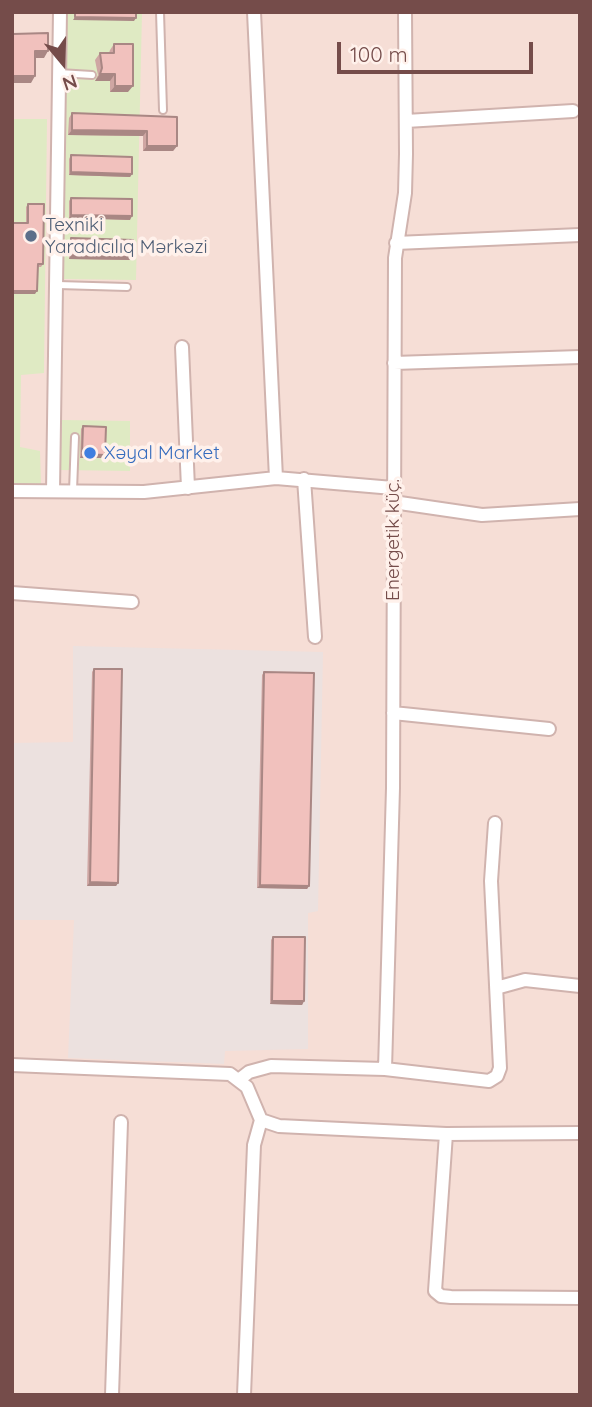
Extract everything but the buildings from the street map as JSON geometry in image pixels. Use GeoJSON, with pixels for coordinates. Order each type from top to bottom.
{"type":"FeatureCollection","features":[{"type":"Feature","properties":{"kind":"street"},"geometry":{"type":"LineString","coordinates":[[53,491],[60,12]]}},
{"type":"Feature","properties":{"kind":"street"},"geometry":{"type":"LineString","coordinates":[[254,12],[276,478]]}},
{"type":"Feature","properties":{"kind":"street","name":"Energetik küç."},"geometry":{"type":"LineString","coordinates":[[385,1069],[393,713],[396,243],[405,193],[405,12]]}},
{"type":"Feature","properties":{"kind":"street"},"geometry":{"type":"LineString","coordinates":[[406,121],[573,111]]}},
{"type":"Feature","properties":{"kind":"street"},"geometry":{"type":"LineString","coordinates":[[396,243],[580,235]]}},
{"type":"Feature","properties":{"kind":"street"},"geometry":{"type":"LineString","coordinates":[[182,347],[188,488]]}},
{"type":"Feature","properties":{"kind":"street"},"geometry":{"type":"LineString","coordinates":[[394,363],[580,357]]}},
{"type":"Feature","properties":{"kind":"street"},"geometry":{"type":"LineString","coordinates":[[12,491],[144,492],[276,478],[393,488]]}},
{"type":"Feature","properties":{"kind":"street"},"geometry":{"type":"LineString","coordinates":[[304,479],[315,637]]}},
{"type":"Feature","properties":{"kind":"street"},"geometry":{"type":"LineString","coordinates":[[393,502],[482,515],[580,509]]}},
{"type":"Feature","properties":{"kind":"street"},"geometry":{"type":"LineString","coordinates":[[12,593],[132,602]]}},
{"type":"Feature","properties":{"kind":"street"},"geometry":{"type":"LineString","coordinates":[[393,713],[549,729]]}},
{"type":"Feature","properties":{"kind":"street"},"geometry":{"type":"LineString","coordinates":[[240,1079],[249,1072],[271,1066],[385,1069],[489,1081],[497,1076],[500,1069],[491,881],[495,822]]}},
{"type":"Feature","properties":{"kind":"street"},"geometry":{"type":"LineString","coordinates":[[496,988],[525,980],[580,986]]}},
{"type":"Feature","properties":{"kind":"street"},"geometry":{"type":"LineString","coordinates":[[12,1065],[216,1072],[240,1079],[261,1120],[254,1145],[244,1395]]}},
{"type":"Feature","properties":{"kind":"street"},"geometry":{"type":"LineString","coordinates":[[261,1120],[279,1126],[446,1134],[580,1133]]}},
{"type":"Feature","properties":{"kind":"street"},"geometry":{"type":"LineString","coordinates":[[112,1395],[121,1122]]}},
{"type":"Feature","properties":{"kind":"street"},"geometry":{"type":"LineString","coordinates":[[446,1134],[435,1291],[441,1296],[451,1297],[580,1298]]}},
{"type":"Feature","properties":{"kind":"lane"},"geometry":{"type":"LineString","coordinates":[[160,12],[163,110]]}},
{"type":"Feature","properties":{"kind":"lane"},"geometry":{"type":"LineString","coordinates":[[59,73],[92,75]]}},
{"type":"Feature","properties":{"kind":"lane"},"geometry":{"type":"LineString","coordinates":[[58,285],[127,287]]}},
{"type":"Feature","properties":{"kind":"lane"},"geometry":{"type":"LineString","coordinates":[[73,491],[75,437]]}},
{"type":"Feature","properties":{"kind":"shaded area"},"geometry":{"type":"Polygon","coordinates":[[[12,12],[580,12],[580,1395],[12,1395],[12,12]]]}},
{"type":"Feature","properties":{"kind":"shaded area"},"geometry":{"type":"Polygon","coordinates":[[[73,646],[323,652],[318,911],[308,913],[308,1049],[225,1051],[224,1064],[68,1058],[74,920],[12,920],[12,743],[73,742],[73,646]]]}},
{"type":"Feature","properties":{"kind":"green space"},"geometry":{"type":"Polygon","coordinates":[[[66,12],[142,12],[136,280],[62,279],[66,12]]]}},
{"type":"Feature","properties":{"kind":"green space"},"geometry":{"type":"Polygon","coordinates":[[[12,119],[47,119],[44,373],[21,375],[20,447],[40,451],[41,484],[12,484],[12,119]]]}},
{"type":"Feature","properties":{"kind":"green space"},"geometry":{"type":"Polygon","coordinates":[[[62,420],[130,421],[130,471],[60,470],[62,420]]]}},
{"type":"Feature","properties":{"kind":"place","name":"Texniki Yaradıcılıq Mərkəzi"},"geometry":{"type":"Point","coordinates":[31,236]}},
{"type":"Feature","properties":{"kind":"place","name":"Xəyal Market"},"geometry":{"type":"Point","coordinates":[90,453]}}]}
